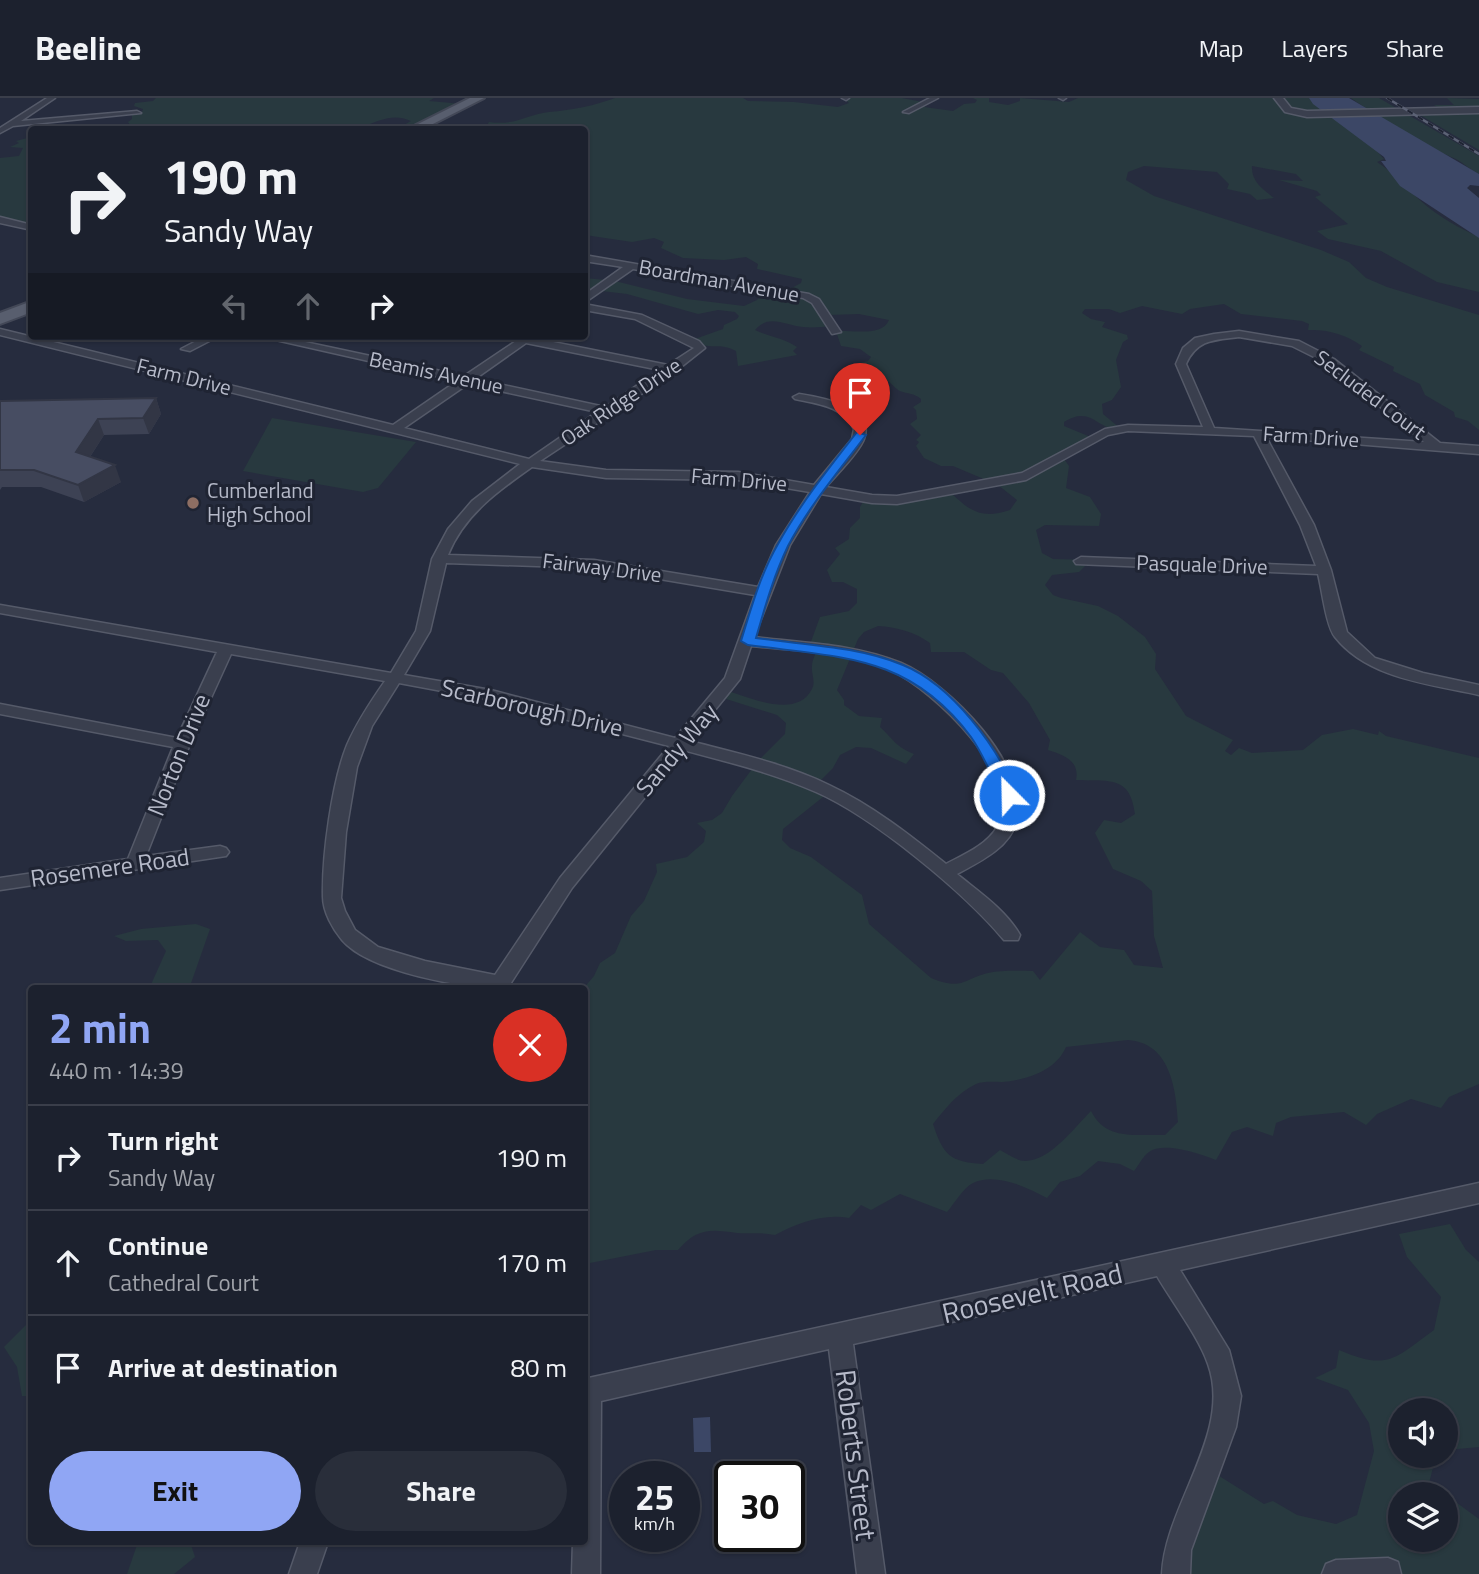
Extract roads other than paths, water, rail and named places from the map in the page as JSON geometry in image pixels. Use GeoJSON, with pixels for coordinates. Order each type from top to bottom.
{"type":"FeatureCollection","features":[{"type":"Feature","properties":{"kind":"main road"},"geometry":{"type":"LineString","coordinates":[[420,126],[479,98]]}},
{"type":"Feature","properties":{"kind":"main road"},"geometry":{"type":"LineString","coordinates":[[0,320],[28,308]]}},
{"type":"Feature","properties":{"kind":"street"},"geometry":{"type":"LineString","coordinates":[[0,131],[51,99],[60,98]]}},
{"type":"Feature","properties":{"kind":"street"},"geometry":{"type":"LineString","coordinates":[[907,112],[935,98]]}},
{"type":"Feature","properties":{"kind":"street"},"geometry":{"type":"LineString","coordinates":[[1278,98],[1287,110],[1317,114],[1479,110]]}},
{"type":"Feature","properties":{"kind":"street"},"geometry":{"type":"LineString","coordinates":[[10,124],[136,113]]}},
{"type":"Feature","properties":{"kind":"street"},"geometry":{"type":"LineString","coordinates":[[0,220],[28,227]]}},
{"type":"Feature","properties":{"kind":"street","name":"Boardman Avenue"},"geometry":{"type":"LineString","coordinates":[[588,259],[806,296],[817,301],[836,332]]}},
{"type":"Feature","properties":{"kind":"street"},"geometry":{"type":"LineString","coordinates":[[588,297],[631,266]]}},
{"type":"Feature","properties":{"kind":"street","name":"Oak Ridge Drive"},"geometry":{"type":"LineString","coordinates":[[493,985],[377,953],[358,944],[346,932],[335,914],[332,898],[344,786],[364,726],[425,627],[439,559],[469,511],[532,461],[700,348],[695,343],[638,317],[588,308]]}},
{"type":"Feature","properties":{"kind":"street","name":"Farm Drive"},"geometry":{"type":"LineString","coordinates":[[0,332],[28,339]]}},
{"type":"Feature","properties":{"kind":"street","name":"Secluded Court"},"geometry":{"type":"LineString","coordinates":[[1210,431],[1181,364],[1183,356],[1199,340],[1238,334],[1307,347],[1330,361],[1436,446]]}},
{"type":"Feature","properties":{"kind":"street","name":"Farm Drive"},"geometry":{"type":"LineString","coordinates":[[33,340],[532,461],[606,474],[738,476],[881,500],[920,498],[1026,476],[1105,432],[1142,428],[1258,433],[1474,449]]}},
{"type":"Feature","properties":{"kind":"street"},"geometry":{"type":"LineString","coordinates":[[186,349],[205,340]]}},
{"type":"Feature","properties":{"kind":"street","name":"Beamis Avenue"},"geometry":{"type":"LineString","coordinates":[[282,340],[609,411]]}},
{"type":"Feature","properties":{"kind":"street"},"geometry":{"type":"LineString","coordinates":[[395,429],[525,340]]}},
{"type":"Feature","properties":{"kind":"street"},"geometry":{"type":"LineString","coordinates":[[537,340],[672,369]]}},
{"type":"Feature","properties":{"kind":"street","name":"Sandy Way"},"geometry":{"type":"LineString","coordinates":[[498,985],[566,883],[732,680],[783,545],[818,489],[858,440],[860,429],[856,419],[826,402],[799,397]]}},
{"type":"Feature","properties":{"kind":"street"},"geometry":{"type":"LineString","coordinates":[[1258,433],[1293,494],[1324,570],[1340,634],[1370,661],[1479,690]]}},
{"type":"Feature","properties":{"kind":"street"},"geometry":{"type":"LineString","coordinates":[[1474,449],[1479,467]]}},
{"type":"Feature","properties":{"kind":"street","name":"Fairway Drive"},"geometry":{"type":"LineString","coordinates":[[439,559],[541,560],[594,564],[763,592]]}},
{"type":"Feature","properties":{"kind":"street","name":"Pasquale Drive"},"geometry":{"type":"LineString","coordinates":[[1081,561],[1324,570]]}},
{"type":"Feature","properties":{"kind":"street","name":"Scarborough Drive"},"geometry":{"type":"LineString","coordinates":[[0,609],[491,695],[749,762],[822,788],[885,826],[993,914],[1011,935]]}},
{"type":"Feature","properties":{"kind":"street"},"geometry":{"type":"LineString","coordinates":[[748,641],[865,657],[899,668],[932,689],[975,733],[1006,782],[1010,816],[1001,835],[992,844],[944,873]]}},
{"type":"Feature","properties":{"kind":"street","name":"Norton Drive"},"geometry":{"type":"LineString","coordinates":[[135,863],[182,744],[226,649]]}},
{"type":"Feature","properties":{"kind":"street"},"geometry":{"type":"LineString","coordinates":[[0,709],[182,744]]}},
{"type":"Feature","properties":{"kind":"street","name":"Rosemere Road"},"geometry":{"type":"LineString","coordinates":[[0,884],[220,852]]}},
{"type":"Feature","properties":{"kind":"street","name":"Roosevelt Road"},"geometry":{"type":"LineString","coordinates":[[588,1391],[1479,1193]]}},
{"type":"Feature","properties":{"kind":"street"},"geometry":{"type":"LineString","coordinates":[[1163,1264],[1220,1359],[1228,1396],[1223,1427],[1177,1550],[1176,1574]]}},
{"type":"Feature","properties":{"kind":"street","name":"Roberts Street"},"geometry":{"type":"LineString","coordinates":[[840,1336],[871,1574]]}},
{"type":"Feature","properties":{"kind":"street"},"geometry":{"type":"LineString","coordinates":[[303,1574],[313,1545]]}},
{"type":"Feature","properties":{"kind":"street"},"geometry":{"type":"LineString","coordinates":[[586,1545],[586,1574]]}},
{"type":"Feature","properties":{"kind":"street"},"geometry":{"type":"LineString","coordinates":[[1336,1574],[1388,1572]]}},
{"type":"Feature","properties":{"kind":"water"},"geometry":{"type":"Polygon","coordinates":[[[1309,98],[1349,98],[1479,174],[1479,186],[1470,185],[1467,188],[1479,198],[1479,238],[1400,186],[1381,161],[1386,161],[1384,157],[1313,104],[1309,98]]]}},
{"type":"Feature","properties":{"kind":"water"},"geometry":{"type":"Polygon","coordinates":[[[710,1417],[711,1452],[694,1452],[693,1418],[710,1417]]]}},
{"type":"Feature","properties":{"kind":"railway"},"geometry":{"type":"LineString","coordinates":[[1387,98],[1479,154]]}},
{"type":"Feature","properties":{"kind":"place","name":"Cumberland High School"},"geometry":{"type":"Point","coordinates":[193,503]}}]}
